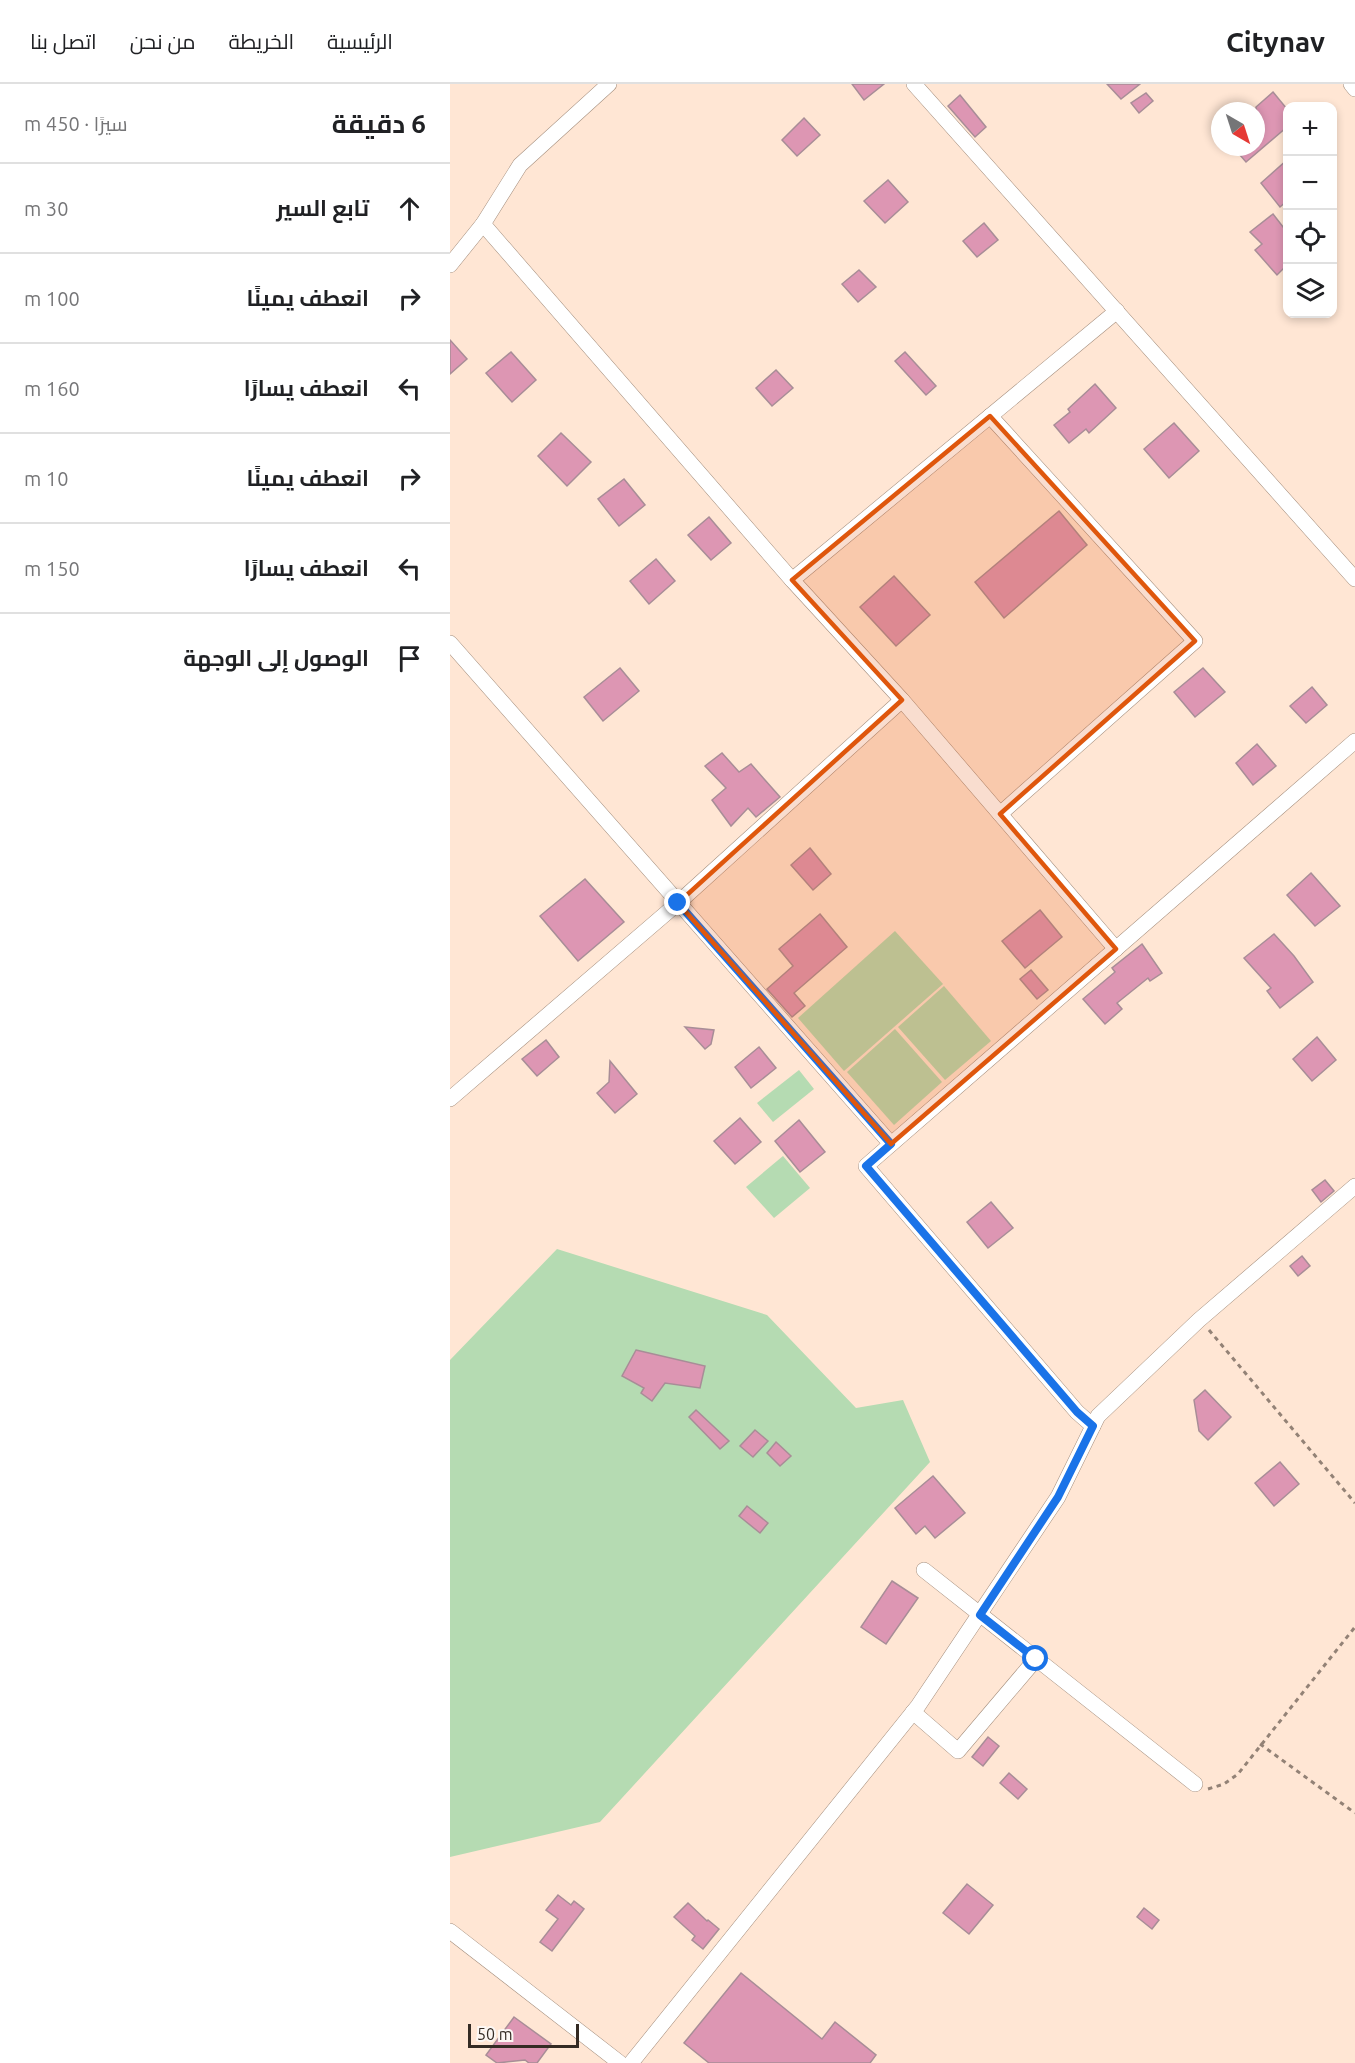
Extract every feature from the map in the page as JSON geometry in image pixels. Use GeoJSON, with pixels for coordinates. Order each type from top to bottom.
{"type":"FeatureCollection","features":[{"type":"Feature","properties":{"kind":"street"},"geometry":{"type":"LineString","coordinates":[[450,265],[483,224],[520,165],[609,84]]}},
{"type":"Feature","properties":{"kind":"street"},"geometry":{"type":"LineString","coordinates":[[914,84],[1355,579]]}},
{"type":"Feature","properties":{"kind":"street"},"geometry":{"type":"LineString","coordinates":[[1351,84],[1355,88]]}},
{"type":"Feature","properties":{"kind":"street"},"geometry":{"type":"LineString","coordinates":[[483,224],[792,580],[902,700],[1116,949]]}},
{"type":"Feature","properties":{"kind":"street"},"geometry":{"type":"LineString","coordinates":[[792,580],[1117,311]]}},
{"type":"Feature","properties":{"kind":"street"},"geometry":{"type":"LineString","coordinates":[[990,416],[1195,640],[1000,814]]}},
{"type":"Feature","properties":{"kind":"street"},"geometry":{"type":"LineString","coordinates":[[450,644],[891,1144]]}},
{"type":"Feature","properties":{"kind":"street"},"geometry":{"type":"LineString","coordinates":[[450,1099],[678,903],[902,700]]}},
{"type":"Feature","properties":{"kind":"street"},"geometry":{"type":"LineString","coordinates":[[1093,1426],[1077,1412],[866,1166],[1355,741]]}},
{"type":"Feature","properties":{"kind":"street"},"geometry":{"type":"LineString","coordinates":[[632,2063],[913,1713],[1058,1497],[1098,1416],[1199,1320],[1355,1186]]}},
{"type":"Feature","properties":{"kind":"street"},"geometry":{"type":"LineString","coordinates":[[924,1570],[1195,1784]]}},
{"type":"Feature","properties":{"kind":"street"},"geometry":{"type":"LineString","coordinates":[[913,1713],[958,1751],[1036,1659]]}},
{"type":"Feature","properties":{"kind":"street"},"geometry":{"type":"LineString","coordinates":[[450,1931],[620,2063]]}},
{"type":"Feature","properties":{"kind":"path"},"geometry":{"type":"LineString","coordinates":[[1199,1320],[1355,1503]]}},
{"type":"Feature","properties":{"kind":"path"},"geometry":{"type":"LineString","coordinates":[[1195,1784],[1210,1790],[1238,1774],[1355,1627]]}},
{"type":"Feature","properties":{"kind":"path"},"geometry":{"type":"LineString","coordinates":[[1260,1744],[1355,1813]]}},
{"type":"Feature","properties":{"kind":"highlighted area"},"geometry":{"type":"Polygon","coordinates":[[[990,416],[1195,641],[1000,814],[1116,949],[891,1144],[678,903],[902,700],[792,580],[990,416]]]}},
{"type":"Feature","properties":{"kind":"green space"},"geometry":{"type":"Polygon","coordinates":[[[895,931],[943,984],[844,1071],[798,1018],[895,931]]]}},
{"type":"Feature","properties":{"kind":"green space"},"geometry":{"type":"Polygon","coordinates":[[[944,986],[991,1041],[945,1080],[898,1027],[944,986]]]}},
{"type":"Feature","properties":{"kind":"green space"},"geometry":{"type":"Polygon","coordinates":[[[895,1029],[942,1082],[894,1125],[847,1072],[895,1029]]]}},
{"type":"Feature","properties":{"kind":"green space"},"geometry":{"type":"Polygon","coordinates":[[[799,1070],[814,1089],[773,1122],[757,1103],[799,1070]]]}},
{"type":"Feature","properties":{"kind":"green space"},"geometry":{"type":"Polygon","coordinates":[[[783,1156],[810,1188],[774,1218],[746,1187],[783,1156]]]}},
{"type":"Feature","properties":{"kind":"green space"},"geometry":{"type":"Polygon","coordinates":[[[557,1249],[767,1315],[856,1408],[903,1400],[930,1462],[600,1822],[450,1857],[450,1360],[557,1249]]]}},
{"type":"Feature","properties":{"kind":"building"},"geometry":{"type":"Polygon","coordinates":[[[852,84],[884,84],[864,100],[852,84]]]}},
{"type":"Feature","properties":{"kind":"building"},"geometry":{"type":"Polygon","coordinates":[[[1107,84],[1140,84],[1121,99],[1107,84]]]}},
{"type":"Feature","properties":{"kind":"building"},"geometry":{"type":"Polygon","coordinates":[[[1273,92],[1283,104],[1283,130],[1265,146],[1265,102],[1262,102],[1273,92]]]}},
{"type":"Feature","properties":{"kind":"building"},"geometry":{"type":"Polygon","coordinates":[[[1146,93],[1153,101],[1139,113],[1131,103],[1146,93]]]}},
{"type":"Feature","properties":{"kind":"building"},"geometry":{"type":"Polygon","coordinates":[[[960,95],[986,127],[975,137],[948,106],[960,95]]]}},
{"type":"Feature","properties":{"kind":"building"},"geometry":{"type":"Polygon","coordinates":[[[804,118],[820,135],[797,156],[782,140],[804,118]]]}},
{"type":"Feature","properties":{"kind":"building"},"geometry":{"type":"Polygon","coordinates":[[[1241,156],[1253,156],[1246,162],[1241,156]]]}},
{"type":"Feature","properties":{"kind":"building"},"geometry":{"type":"Polygon","coordinates":[[[1283,164],[1283,204],[1280,207],[1261,183],[1283,164]]]}},
{"type":"Feature","properties":{"kind":"building"},"geometry":{"type":"Polygon","coordinates":[[[888,180],[908,202],[885,223],[864,201],[888,180]]]}},
{"type":"Feature","properties":{"kind":"building"},"geometry":{"type":"Polygon","coordinates":[[[1273,214],[1283,227],[1283,269],[1277,275],[1255,250],[1262,244],[1250,232],[1273,214]]]}},
{"type":"Feature","properties":{"kind":"building"},"geometry":{"type":"Polygon","coordinates":[[[984,223],[998,240],[977,257],[963,241],[984,223]]]}},
{"type":"Feature","properties":{"kind":"building"},"geometry":{"type":"Polygon","coordinates":[[[859,270],[876,287],[858,302],[842,284],[859,270]]]}},
{"type":"Feature","properties":{"kind":"building"},"geometry":{"type":"Polygon","coordinates":[[[450,340],[467,359],[450,374],[450,340]]]}},
{"type":"Feature","properties":{"kind":"building"},"geometry":{"type":"Polygon","coordinates":[[[511,352],[536,380],[512,402],[486,373],[511,352]]]}},
{"type":"Feature","properties":{"kind":"building"},"geometry":{"type":"Polygon","coordinates":[[[905,352],[936,386],[926,395],[895,361],[905,352]]]}},
{"type":"Feature","properties":{"kind":"building"},"geometry":{"type":"Polygon","coordinates":[[[776,370],[793,388],[772,406],[756,388],[776,370]]]}},
{"type":"Feature","properties":{"kind":"building"},"geometry":{"type":"Polygon","coordinates":[[[1095,384],[1116,408],[1089,433],[1086,429],[1069,443],[1054,425],[1070,412],[1068,409],[1095,384]]]}},
{"type":"Feature","properties":{"kind":"building"},"geometry":{"type":"Polygon","coordinates":[[[1174,423],[1199,451],[1169,478],[1144,449],[1174,423]]]}},
{"type":"Feature","properties":{"kind":"building"},"geometry":{"type":"Polygon","coordinates":[[[561,433],[591,462],[567,486],[538,456],[561,433]]]}},
{"type":"Feature","properties":{"kind":"building"},"geometry":{"type":"Polygon","coordinates":[[[624,479],[645,505],[619,526],[598,499],[624,479]]]}},
{"type":"Feature","properties":{"kind":"building"},"geometry":{"type":"Polygon","coordinates":[[[1059,511],[1087,545],[1004,618],[975,582],[1059,511]]]}},
{"type":"Feature","properties":{"kind":"building"},"geometry":{"type":"Polygon","coordinates":[[[709,517],[731,543],[711,560],[688,535],[709,517]]]}},
{"type":"Feature","properties":{"kind":"building"},"geometry":{"type":"Polygon","coordinates":[[[656,559],[675,581],[649,604],[630,581],[656,559]]]}},
{"type":"Feature","properties":{"kind":"building"},"geometry":{"type":"Polygon","coordinates":[[[894,576],[930,615],[896,646],[860,607],[894,576]]]}},
{"type":"Feature","properties":{"kind":"building"},"geometry":{"type":"Polygon","coordinates":[[[620,668],[639,691],[603,721],[584,697],[620,668]]]}},
{"type":"Feature","properties":{"kind":"building"},"geometry":{"type":"Polygon","coordinates":[[[1203,668],[1225,692],[1195,717],[1174,692],[1203,668]]]}},
{"type":"Feature","properties":{"kind":"building"},"geometry":{"type":"Polygon","coordinates":[[[1312,687],[1327,705],[1306,723],[1290,706],[1312,687]]]}},
{"type":"Feature","properties":{"kind":"building"},"geometry":{"type":"Polygon","coordinates":[[[1257,744],[1276,766],[1253,785],[1236,763],[1257,744]]]}},
{"type":"Feature","properties":{"kind":"building"},"geometry":{"type":"Polygon","coordinates":[[[722,753],[739,772],[751,764],[780,797],[756,817],[748,808],[731,826],[712,800],[726,788],[705,766],[722,753]]]}},
{"type":"Feature","properties":{"kind":"building"},"geometry":{"type":"Polygon","coordinates":[[[810,848],[831,874],[813,890],[791,865],[810,848]]]}},
{"type":"Feature","properties":{"kind":"building"},"geometry":{"type":"Polygon","coordinates":[[[1311,873],[1340,906],[1315,926],[1287,895],[1311,873]]]}},
{"type":"Feature","properties":{"kind":"building"},"geometry":{"type":"Polygon","coordinates":[[[585,879],[624,922],[578,961],[540,916],[585,879]]]}},
{"type":"Feature","properties":{"kind":"building"},"geometry":{"type":"Polygon","coordinates":[[[1040,910],[1062,937],[1025,968],[1002,941],[1040,910]]]}},
{"type":"Feature","properties":{"kind":"building"},"geometry":{"type":"Polygon","coordinates":[[[820,914],[847,947],[794,993],[805,1006],[792,1017],[767,989],[793,966],[779,949],[820,914]]]}},
{"type":"Feature","properties":{"kind":"building"},"geometry":{"type":"Polygon","coordinates":[[[1274,934],[1313,982],[1280,1008],[1267,991],[1271,988],[1244,958],[1274,934]]]}},
{"type":"Feature","properties":{"kind":"building"},"geometry":{"type":"Polygon","coordinates":[[[1142,944],[1162,973],[1150,981],[1148,978],[1117,1003],[1122,1009],[1105,1024],[1083,999],[1115,972],[1112,968],[1142,944]]]}},
{"type":"Feature","properties":{"kind":"building"},"geometry":{"type":"Polygon","coordinates":[[[1031,970],[1048,990],[1037,999],[1020,979],[1031,970]]]}},
{"type":"Feature","properties":{"kind":"building"},"geometry":{"type":"Polygon","coordinates":[[[685,1027],[714,1030],[711,1044],[705,1049],[685,1027]]]}},
{"type":"Feature","properties":{"kind":"building"},"geometry":{"type":"Polygon","coordinates":[[[1317,1037],[1336,1060],[1312,1081],[1293,1059],[1317,1037]]]}},
{"type":"Feature","properties":{"kind":"building"},"geometry":{"type":"Polygon","coordinates":[[[546,1040],[559,1057],[537,1076],[522,1059],[546,1040]]]}},
{"type":"Feature","properties":{"kind":"building"},"geometry":{"type":"Polygon","coordinates":[[[759,1047],[776,1068],[751,1088],[735,1067],[759,1047]]]}},
{"type":"Feature","properties":{"kind":"building"},"geometry":{"type":"Polygon","coordinates":[[[610,1061],[637,1094],[615,1113],[597,1093],[609,1082],[610,1061]]]}},
{"type":"Feature","properties":{"kind":"building"},"geometry":{"type":"Polygon","coordinates":[[[740,1118],[761,1142],[735,1164],[714,1141],[740,1118]]]}},
{"type":"Feature","properties":{"kind":"building"},"geometry":{"type":"Polygon","coordinates":[[[799,1120],[825,1152],[800,1172],[775,1141],[799,1120]]]}},
{"type":"Feature","properties":{"kind":"building"},"geometry":{"type":"Polygon","coordinates":[[[1325,1180],[1334,1191],[1321,1202],[1312,1190],[1325,1180]]]}},
{"type":"Feature","properties":{"kind":"building"},"geometry":{"type":"Polygon","coordinates":[[[991,1202],[1013,1228],[988,1248],[967,1222],[991,1202]]]}},
{"type":"Feature","properties":{"kind":"building"},"geometry":{"type":"Polygon","coordinates":[[[1302,1256],[1310,1266],[1298,1276],[1290,1266],[1302,1256]]]}},
{"type":"Feature","properties":{"kind":"building"},"geometry":{"type":"Polygon","coordinates":[[[636,1350],[705,1366],[700,1388],[665,1383],[652,1401],[641,1393],[644,1388],[622,1376],[636,1350]]]}},
{"type":"Feature","properties":{"kind":"building"},"geometry":{"type":"Polygon","coordinates":[[[1205,1390],[1231,1417],[1208,1440],[1199,1431],[1194,1400],[1205,1390]]]}},
{"type":"Feature","properties":{"kind":"building"},"geometry":{"type":"Polygon","coordinates":[[[696,1410],[729,1441],[720,1449],[689,1417],[696,1410]]]}},
{"type":"Feature","properties":{"kind":"building"},"geometry":{"type":"Polygon","coordinates":[[[755,1430],[768,1441],[753,1457],[740,1446],[755,1430]]]}},
{"type":"Feature","properties":{"kind":"building"},"geometry":{"type":"Polygon","coordinates":[[[776,1442],[791,1456],[780,1466],[767,1453],[776,1442]]]}},
{"type":"Feature","properties":{"kind":"building"},"geometry":{"type":"Polygon","coordinates":[[[1280,1462],[1299,1484],[1274,1506],[1255,1483],[1280,1462]]]}},
{"type":"Feature","properties":{"kind":"building"},"geometry":{"type":"Polygon","coordinates":[[[933,1476],[965,1513],[935,1538],[925,1526],[916,1534],[895,1508],[933,1476]]]}},
{"type":"Feature","properties":{"kind":"building"},"geometry":{"type":"Polygon","coordinates":[[[747,1506],[768,1523],[760,1533],[739,1516],[747,1506]]]}},
{"type":"Feature","properties":{"kind":"building"},"geometry":{"type":"Polygon","coordinates":[[[892,1581],[918,1598],[886,1644],[861,1627],[892,1581]]]}},
{"type":"Feature","properties":{"kind":"building"},"geometry":{"type":"Polygon","coordinates":[[[988,1737],[999,1746],[983,1766],[972,1757],[988,1737]]]}},
{"type":"Feature","properties":{"kind":"building"},"geometry":{"type":"Polygon","coordinates":[[[1009,1773],[1027,1789],[1018,1799],[1000,1783],[1009,1773]]]}},
{"type":"Feature","properties":{"kind":"building"},"geometry":{"type":"Polygon","coordinates":[[[967,1884],[993,1905],[969,1934],[943,1913],[967,1884]]]}},
{"type":"Feature","properties":{"kind":"building"},"geometry":{"type":"Polygon","coordinates":[[[558,1895],[571,1905],[574,1901],[584,1909],[552,1951],[540,1942],[558,1919],[546,1910],[558,1895]]]}},
{"type":"Feature","properties":{"kind":"building"},"geometry":{"type":"Polygon","coordinates":[[[688,1903],[719,1929],[703,1949],[692,1940],[695,1936],[674,1917],[688,1903]]]}},
{"type":"Feature","properties":{"kind":"building"},"geometry":{"type":"Polygon","coordinates":[[[1144,1908],[1159,1920],[1152,1929],[1137,1917],[1144,1908]]]}},
{"type":"Feature","properties":{"kind":"building"},"geometry":{"type":"Polygon","coordinates":[[[741,1973],[822,2039],[835,2022],[876,2055],[870,2063],[709,2063],[684,2043],[741,1973]]]}},
{"type":"Feature","properties":{"kind":"building"},"geometry":{"type":"Polygon","coordinates":[[[514,2017],[551,2044],[537,2063],[529,2063],[525,2060],[497,2063],[486,2055],[514,2017]]]}},
{"type":"Feature","properties":{"kind":"route"},"geometry":{"type":"LineString","coordinates":[[678,903],[891,1144],[866,1166],[1077,1412],[1093,1426],[1058,1497],[980,1615],[1036,1659]]}}]}
